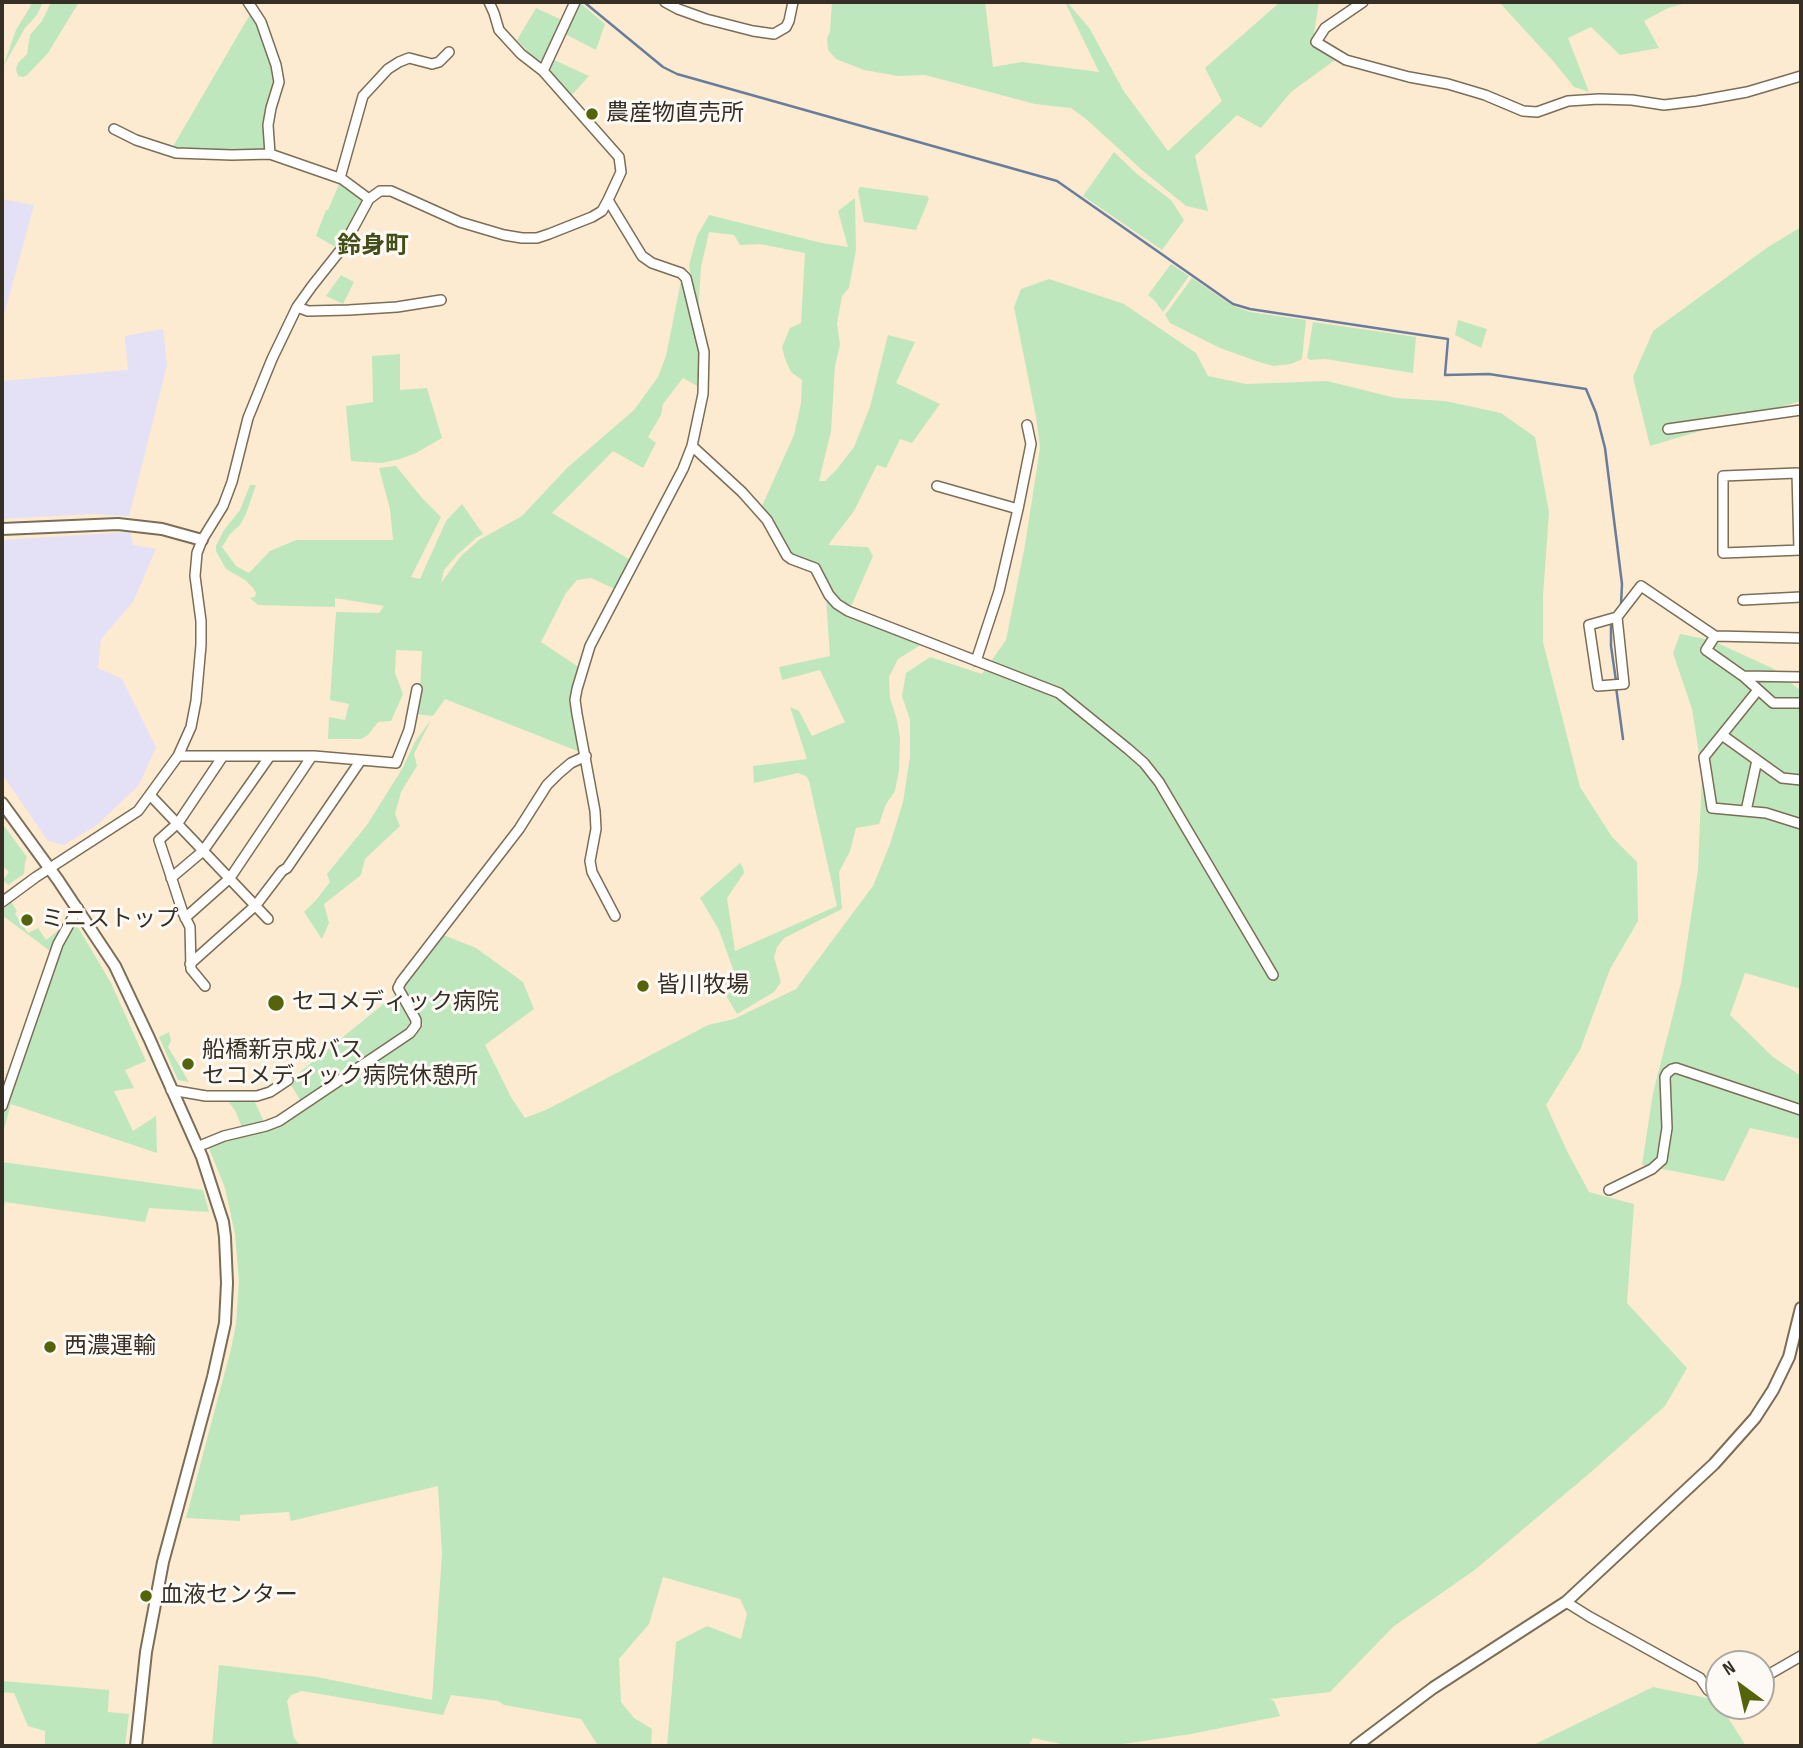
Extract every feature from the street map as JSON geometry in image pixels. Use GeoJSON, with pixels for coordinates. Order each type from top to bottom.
{"type":"FeatureCollection","features":[{"type":"Feature","properties":{"kind":"street"},"geometry":{"type":"LineString","coordinates":[[248,2],[261,22],[279,82],[268,125],[270,154]]}},
{"type":"Feature","properties":{"kind":"street"},"geometry":{"type":"LineString","coordinates":[[2,902],[138,811],[178,756],[191,727],[197,701],[201,621],[195,576],[197,552],[223,506],[248,418],[297,307],[343,247],[369,200],[380,191],[391,191],[460,222],[522,238],[549,234],[592,217],[602,211],[608,200],[621,173],[619,157],[543,71],[521,54],[499,30],[489,2]]}},
{"type":"Feature","properties":{"kind":"street"},"geometry":{"type":"LineString","coordinates":[[543,71],[575,2]]}},
{"type":"Feature","properties":{"kind":"street"},"geometry":{"type":"LineString","coordinates":[[665,2],[706,19],[774,34],[786,27],[793,2]]}},
{"type":"Feature","properties":{"kind":"street"},"geometry":{"type":"LineString","coordinates":[[1363,2],[1325,29],[1316,42],[1346,60],[1409,77],[1448,84],[1485,95],[1523,111],[1537,112],[1567,101],[1599,99],[1664,105],[1697,101],[1747,92],[1801,76]]}},
{"type":"Feature","properties":{"kind":"street"},"geometry":{"type":"LineString","coordinates":[[340,178],[363,96],[388,69],[399,62],[409,58],[432,64],[439,62],[449,52]]}},
{"type":"Feature","properties":{"kind":"street"},"geometry":{"type":"LineString","coordinates":[[114,129],[136,140],[176,153],[270,154],[340,178],[369,200]]}},
{"type":"Feature","properties":{"kind":"street"},"geometry":{"type":"LineString","coordinates":[[608,200],[642,256],[652,263],[681,273],[686,278],[704,352],[702,394],[692,446],[683,469],[590,646],[575,700],[595,811],[596,829],[590,862],[592,872],[615,916]]}},
{"type":"Feature","properties":{"kind":"street"},"geometry":{"type":"LineString","coordinates":[[297,307],[308,310],[349,310],[397,307],[441,300]]}},
{"type":"Feature","properties":{"kind":"street"},"geometry":{"type":"LineString","coordinates":[[1668,429],[1801,410]]}},
{"type":"Feature","properties":{"kind":"street"},"geometry":{"type":"LineString","coordinates":[[976,661],[999,591],[1018,509],[1031,444],[1027,425]]}},
{"type":"Feature","properties":{"kind":"street"},"geometry":{"type":"LineString","coordinates":[[692,446],[751,501],[767,520],[787,556],[815,568],[829,595],[837,604],[848,611],[1059,693],[1144,763],[1159,782],[1273,975]]}},
{"type":"Feature","properties":{"kind":"street"},"geometry":{"type":"LineString","coordinates":[[1797,473],[1800,550],[1723,553],[1723,475],[1797,473]]}},
{"type":"Feature","properties":{"kind":"street"},"geometry":{"type":"LineString","coordinates":[[937,486],[1018,509]]}},
{"type":"Feature","properties":{"kind":"street"},"geometry":{"type":"LineString","coordinates":[[2,528],[118,524],[162,529],[202,540]]}},
{"type":"Feature","properties":{"kind":"street"},"geometry":{"type":"LineString","coordinates":[[1617,617],[1624,684],[1598,686],[1588,625],[1617,617],[1641,586],[1715,636],[1801,638]]}},
{"type":"Feature","properties":{"kind":"street"},"geometry":{"type":"LineString","coordinates":[[1743,600],[1801,597]]}},
{"type":"Feature","properties":{"kind":"street"},"geometry":{"type":"LineString","coordinates":[[1715,636],[1706,650],[1743,676],[1773,704],[1801,704]]}},
{"type":"Feature","properties":{"kind":"street"},"geometry":{"type":"LineString","coordinates":[[1743,676],[1801,677]]}},
{"type":"Feature","properties":{"kind":"street"},"geometry":{"type":"LineString","coordinates":[[178,756],[312,756],[396,763],[409,730],[417,689]]}},
{"type":"Feature","properties":{"kind":"street"},"geometry":{"type":"LineString","coordinates":[[1758,690],[1704,758],[1712,808],[1766,813],[1801,824]]}},
{"type":"Feature","properties":{"kind":"street"},"geometry":{"type":"LineString","coordinates":[[1722,735],[1782,778],[1801,780]]}},
{"type":"Feature","properties":{"kind":"street"},"geometry":{"type":"LineString","coordinates":[[205,986],[191,969],[190,927],[159,840],[178,823],[223,756]]}},
{"type":"Feature","properties":{"kind":"street"},"geometry":{"type":"LineString","coordinates":[[171,878],[203,851],[270,756]]}},
{"type":"Feature","properties":{"kind":"street"},"geometry":{"type":"LineString","coordinates":[[186,918],[230,878],[312,756]]}},
{"type":"Feature","properties":{"kind":"street"},"geometry":{"type":"LineString","coordinates":[[197,1147],[224,1136],[279,1121],[410,1033],[416,1020],[397,988],[519,829],[547,785],[571,762],[586,756]]}},
{"type":"Feature","properties":{"kind":"street"},"geometry":{"type":"LineString","coordinates":[[190,964],[256,905],[287,868],[361,760]]}},
{"type":"Feature","properties":{"kind":"street"},"geometry":{"type":"LineString","coordinates":[[1746,811],[1757,760]]}},
{"type":"Feature","properties":{"kind":"street"},"geometry":{"type":"LineString","coordinates":[[150,795],[268,919]]}},
{"type":"Feature","properties":{"kind":"street"},"geometry":{"type":"LineString","coordinates":[[2,803],[78,908],[115,966],[197,1147],[223,1222],[227,1256],[227,1306],[213,1377],[163,1562],[146,1652],[136,1746]]}},
{"type":"Feature","properties":{"kind":"street"},"geometry":{"type":"LineString","coordinates":[[2,1106],[58,944],[78,908]]}},
{"type":"Feature","properties":{"kind":"street"},"geometry":{"type":"LineString","coordinates":[[1609,1190],[1652,1169],[1662,1160],[1667,1128],[1664,1077],[1672,1069],[1676,1068],[1801,1110]]}},
{"type":"Feature","properties":{"kind":"street"},"geometry":{"type":"LineString","coordinates":[[171,1090],[206,1096],[257,1096],[270,1092],[288,1080]]}},
{"type":"Feature","properties":{"kind":"street"},"geometry":{"type":"LineString","coordinates":[[1356,1746],[1433,1688],[1566,1602],[1714,1464],[1755,1418],[1773,1390],[1789,1357],[1801,1308]]}},
{"type":"Feature","properties":{"kind":"street"},"geometry":{"type":"LineString","coordinates":[[1566,1602],[1699,1678],[1705,1686]]}},
{"type":"Feature","properties":{"kind":"street"},"geometry":{"type":"LineString","coordinates":[[1775,1671],[1801,1656]]}},
{"type":"Feature","properties":{"kind":"shaded area"},"geometry":{"type":"Polygon","coordinates":[[[2,199],[34,205],[4,315],[2,355],[2,199]]]}},
{"type":"Feature","properties":{"kind":"shaded area"},"geometry":{"type":"Polygon","coordinates":[[[163,329],[167,365],[129,516],[92,514],[2,519],[2,381],[128,370],[125,336],[163,329]]]}},
{"type":"Feature","properties":{"kind":"shaded area"},"geometry":{"type":"Polygon","coordinates":[[[130,532],[133,545],[156,549],[133,602],[101,639],[98,668],[122,679],[156,747],[139,785],[97,825],[64,845],[48,841],[2,774],[2,540],[130,532]]]}},
{"type":"Feature","properties":{"kind":"green space"},"geometry":{"type":"Polygon","coordinates":[[[31,2],[43,2],[3,67],[16,30],[31,2]]]}},
{"type":"Feature","properties":{"kind":"green space"},"geometry":{"type":"Polygon","coordinates":[[[51,2],[79,2],[48,53],[27,75],[18,76],[16,69],[27,54],[30,35],[42,21],[51,2]]]}},
{"type":"Feature","properties":{"kind":"green space"},"geometry":{"type":"Polygon","coordinates":[[[579,2],[605,24],[596,50],[565,34],[579,2]]]}},
{"type":"Feature","properties":{"kind":"green space"},"geometry":{"type":"Polygon","coordinates":[[[832,2],[985,2],[993,67],[1022,62],[1099,72],[1067,2],[1090,29],[1123,90],[1168,151],[1222,101],[1205,68],[1280,2],[1319,2],[1314,33],[1335,60],[1291,92],[1261,128],[1237,115],[1195,156],[1208,211],[1186,206],[1071,108],[1035,104],[925,75],[898,76],[864,70],[836,59],[828,50],[827,38],[830,32],[832,2]]]}},
{"type":"Feature","properties":{"kind":"green space"},"geometry":{"type":"Polygon","coordinates":[[[1499,2],[1690,2],[1668,8],[1644,21],[1659,48],[1620,55],[1591,27],[1568,38],[1589,92],[1574,87],[1499,2]]]}},
{"type":"Feature","properties":{"kind":"green space"},"geometry":{"type":"Polygon","coordinates":[[[536,8],[562,20],[545,58],[538,62],[517,40],[536,8]]]}},
{"type":"Feature","properties":{"kind":"green space"},"geometry":{"type":"Polygon","coordinates":[[[252,11],[259,24],[277,82],[266,149],[260,152],[171,150],[252,11]]]}},
{"type":"Feature","properties":{"kind":"green space"},"geometry":{"type":"Polygon","coordinates":[[[552,59],[589,76],[571,96],[551,72],[549,67],[552,59]]]}},
{"type":"Feature","properties":{"kind":"green space"},"geometry":{"type":"Polygon","coordinates":[[[1114,152],[1171,200],[1184,220],[1162,250],[1083,196],[1114,152]]]}},
{"type":"Feature","properties":{"kind":"green space"},"geometry":{"type":"Polygon","coordinates":[[[340,182],[362,198],[363,203],[337,248],[316,236],[340,182]]]}},
{"type":"Feature","properties":{"kind":"green space"},"geometry":{"type":"Polygon","coordinates":[[[860,187],[927,196],[929,199],[916,230],[864,222],[858,191],[860,187]]]}},
{"type":"Feature","properties":{"kind":"green space"},"geometry":{"type":"Polygon","coordinates":[[[855,198],[856,250],[849,288],[842,296],[837,323],[840,345],[835,366],[831,431],[819,481],[825,481],[854,447],[870,407],[888,335],[915,342],[896,383],[940,404],[912,443],[900,439],[886,468],[877,465],[854,511],[828,545],[868,547],[873,556],[850,609],[832,593],[816,564],[789,554],[761,508],[794,435],[801,403],[802,380],[791,372],[782,347],[790,328],[801,323],[805,253],[760,244],[740,245],[734,235],[709,232],[701,267],[698,316],[689,265],[697,236],[709,215],[848,247],[838,211],[855,198]]]}},
{"type":"Feature","properties":{"kind":"green space"},"geometry":{"type":"Polygon","coordinates":[[[1801,227],[1801,401],[1650,446],[1633,377],[1653,331],[1768,247],[1801,227]]]}},
{"type":"Feature","properties":{"kind":"green space"},"geometry":{"type":"Polygon","coordinates":[[[1171,264],[1189,276],[1163,312],[1148,295],[1171,264]]]}},
{"type":"Feature","properties":{"kind":"green space"},"geometry":{"type":"Polygon","coordinates":[[[341,275],[354,282],[343,304],[326,296],[341,275]]]}},
{"type":"Feature","properties":{"kind":"green space"},"geometry":{"type":"Polygon","coordinates":[[[1192,278],[1233,306],[1250,312],[1306,320],[1302,359],[1291,364],[1274,366],[1259,362],[1220,348],[1170,323],[1165,315],[1192,278]]]}},
{"type":"Feature","properties":{"kind":"green space"},"geometry":{"type":"Polygon","coordinates":[[[1049,279],[1124,304],[1196,353],[1208,376],[1246,384],[1327,381],[1396,398],[1445,401],[1501,413],[1535,437],[1549,512],[1543,596],[1543,642],[1580,787],[1612,837],[1637,862],[1638,921],[1610,969],[1580,1050],[1546,1105],[1589,1192],[1634,1204],[1627,1303],[1687,1368],[1665,1406],[1476,1569],[1393,1627],[1330,1692],[1270,1699],[1274,1701],[1280,1716],[1191,1734],[1110,1746],[1070,1746],[1033,1738],[1028,1746],[667,1746],[676,1642],[707,1626],[741,1639],[747,1614],[740,1599],[663,1577],[649,1624],[619,1659],[621,1702],[634,1718],[652,1729],[651,1746],[597,1744],[581,1719],[504,1705],[498,1701],[451,1695],[443,1715],[302,1691],[291,1695],[287,1701],[294,1738],[304,1746],[212,1746],[219,1665],[317,1677],[432,1700],[442,1554],[438,1486],[291,1521],[289,1512],[240,1515],[240,1521],[186,1518],[231,1349],[239,1282],[235,1234],[225,1188],[208,1146],[302,1109],[421,1029],[423,1024],[401,987],[441,934],[476,948],[523,982],[534,1009],[485,1045],[512,1099],[525,1118],[548,1109],[708,1025],[734,1019],[796,989],[873,886],[890,844],[903,802],[910,757],[910,720],[902,696],[906,673],[930,657],[982,674],[1006,640],[1025,545],[1040,448],[1014,307],[1021,289],[1049,279]]]}},
{"type":"Feature","properties":{"kind":"green space"},"geometry":{"type":"Polygon","coordinates":[[[681,281],[684,282],[700,353],[699,387],[683,378],[663,404],[661,415],[648,437],[656,443],[643,468],[613,451],[552,513],[632,561],[617,590],[591,578],[577,580],[566,593],[541,642],[580,668],[575,689],[580,752],[445,699],[433,716],[416,714],[422,651],[396,650],[395,673],[403,694],[391,721],[378,722],[368,735],[361,739],[328,739],[329,717],[345,720],[349,704],[330,700],[336,612],[379,613],[384,606],[335,598],[335,607],[258,605],[250,598],[255,597],[253,588],[226,569],[216,546],[224,530],[240,510],[250,485],[256,485],[246,514],[222,547],[236,566],[249,573],[270,551],[296,540],[393,540],[390,509],[379,468],[396,466],[441,517],[411,577],[420,579],[446,521],[462,504],[483,534],[457,555],[444,570],[441,583],[461,556],[479,540],[522,516],[567,468],[634,410],[658,377],[666,356],[681,281]]]}},
{"type":"Feature","properties":{"kind":"green space"},"geometry":{"type":"Polygon","coordinates":[[[1458,320],[1487,329],[1481,348],[1455,335],[1458,320]]]}},
{"type":"Feature","properties":{"kind":"green space"},"geometry":{"type":"Polygon","coordinates":[[[1313,322],[1416,337],[1413,373],[1325,359],[1310,360],[1307,358],[1313,322]]]}},
{"type":"Feature","properties":{"kind":"green space"},"geometry":{"type":"Polygon","coordinates":[[[400,354],[400,390],[427,388],[442,438],[400,459],[382,463],[351,461],[346,406],[373,402],[372,356],[400,354]]]}},
{"type":"Feature","properties":{"kind":"green space"},"geometry":{"type":"Polygon","coordinates":[[[826,598],[922,644],[898,659],[889,677],[890,698],[900,738],[895,791],[886,804],[879,824],[856,828],[850,851],[839,872],[842,909],[784,938],[774,957],[781,982],[774,992],[737,1014],[724,992],[726,981],[733,969],[719,930],[700,898],[740,863],[744,873],[727,898],[735,951],[837,906],[806,776],[798,773],[754,783],[753,766],[807,759],[790,707],[799,711],[812,736],[845,722],[820,670],[782,680],[779,667],[830,656],[826,598]]]}},
{"type":"Feature","properties":{"kind":"green space"},"geometry":{"type":"Polygon","coordinates":[[[1680,634],[1711,640],[1774,669],[1801,691],[1801,989],[1745,973],[1730,1015],[1773,1057],[1801,1076],[1801,1139],[1750,1128],[1724,1181],[1642,1165],[1653,1093],[1681,983],[1698,870],[1702,772],[1692,709],[1673,653],[1680,634]]]}},
{"type":"Feature","properties":{"kind":"green space"},"geometry":{"type":"Polygon","coordinates":[[[431,720],[414,754],[417,766],[401,792],[395,814],[400,826],[365,859],[361,875],[324,904],[329,923],[322,939],[304,912],[330,882],[327,874],[367,825],[402,769],[416,740],[431,720]]]}},
{"type":"Feature","properties":{"kind":"green space"},"geometry":{"type":"Polygon","coordinates":[[[2,823],[27,857],[24,874],[8,885],[3,880],[9,872],[2,865],[2,823]]]}},
{"type":"Feature","properties":{"kind":"green space"},"geometry":{"type":"Polygon","coordinates":[[[11,902],[17,911],[15,914],[28,933],[38,928],[46,940],[60,929],[50,951],[2,915],[2,910],[11,902]]]}},
{"type":"Feature","properties":{"kind":"green space"},"geometry":{"type":"Polygon","coordinates":[[[75,922],[111,983],[146,1061],[125,1070],[134,1088],[114,1091],[133,1131],[156,1116],[157,1153],[11,1104],[2,1136],[2,1115],[62,946],[75,922]]]}},
{"type":"Feature","properties":{"kind":"green space"},"geometry":{"type":"Polygon","coordinates":[[[397,993],[413,1023],[409,1030],[301,1102],[289,1081],[397,993]]]}},
{"type":"Feature","properties":{"kind":"green space"},"geometry":{"type":"Polygon","coordinates":[[[169,1032],[171,1041],[168,1047],[189,1082],[178,1080],[159,1037],[169,1032]]]}},
{"type":"Feature","properties":{"kind":"green space"},"geometry":{"type":"Polygon","coordinates":[[[253,1098],[265,1124],[242,1128],[229,1102],[253,1098]]]}},
{"type":"Feature","properties":{"kind":"green space"},"geometry":{"type":"Polygon","coordinates":[[[2,1162],[203,1190],[209,1212],[149,1208],[145,1222],[5,1202],[2,1217],[2,1162]]]}},
{"type":"Feature","properties":{"kind":"green space"},"geometry":{"type":"Polygon","coordinates":[[[2,1681],[109,1690],[108,1712],[129,1714],[125,1746],[45,1746],[45,1731],[28,1726],[14,1693],[2,1692],[2,1681]]]}},
{"type":"Feature","properties":{"kind":"green space"},"geometry":{"type":"Polygon","coordinates":[[[1653,1687],[1705,1698],[1705,1720],[1730,1720],[1746,1746],[1531,1746],[1653,1687]]]}},
{"type":"Feature","properties":{"kind":"waterway"},"geometry":{"type":"LineString","coordinates":[[584,2],[663,67],[677,74],[1057,181],[1233,304],[1250,309],[1448,339],[1445,375],[1489,374],[1586,389],[1596,413],[1605,448],[1622,584],[1621,605],[1613,615]]}},
{"type":"Feature","properties":{"kind":"waterway"},"geometry":{"type":"LineString","coordinates":[[1611,621],[1616,681]]}},
{"type":"Feature","properties":{"kind":"waterway"},"geometry":{"type":"LineString","coordinates":[[1616,687],[1623,739]]}},
{"type":"Feature","properties":{"kind":"place","name":"農産物直売所"},"geometry":{"type":"Point","coordinates":[592,114]}},
{"type":"Feature","properties":{"kind":"place","name":"ミニストップ"},"geometry":{"type":"Point","coordinates":[27,920]}},
{"type":"Feature","properties":{"kind":"place","name":"皆川牧場"},"geometry":{"type":"Point","coordinates":[643,986]}},
{"type":"Feature","properties":{"kind":"place","name":"セコメディック病院"},"geometry":{"type":"Point","coordinates":[276,1003]}},
{"type":"Feature","properties":{"kind":"place","name":"船橋新京成バス セコメディック病院休憩所"},"geometry":{"type":"Point","coordinates":[188,1064]}},
{"type":"Feature","properties":{"kind":"place","name":"西濃運輸"},"geometry":{"type":"Point","coordinates":[50,1347]}},
{"type":"Feature","properties":{"kind":"place","name":"血液センター"},"geometry":{"type":"Point","coordinates":[146,1596]}},
{"type":"Feature","properties":{"kind":"district","name":"鈴身町"},"geometry":{"type":"Point","coordinates":[373,247]}}]}
